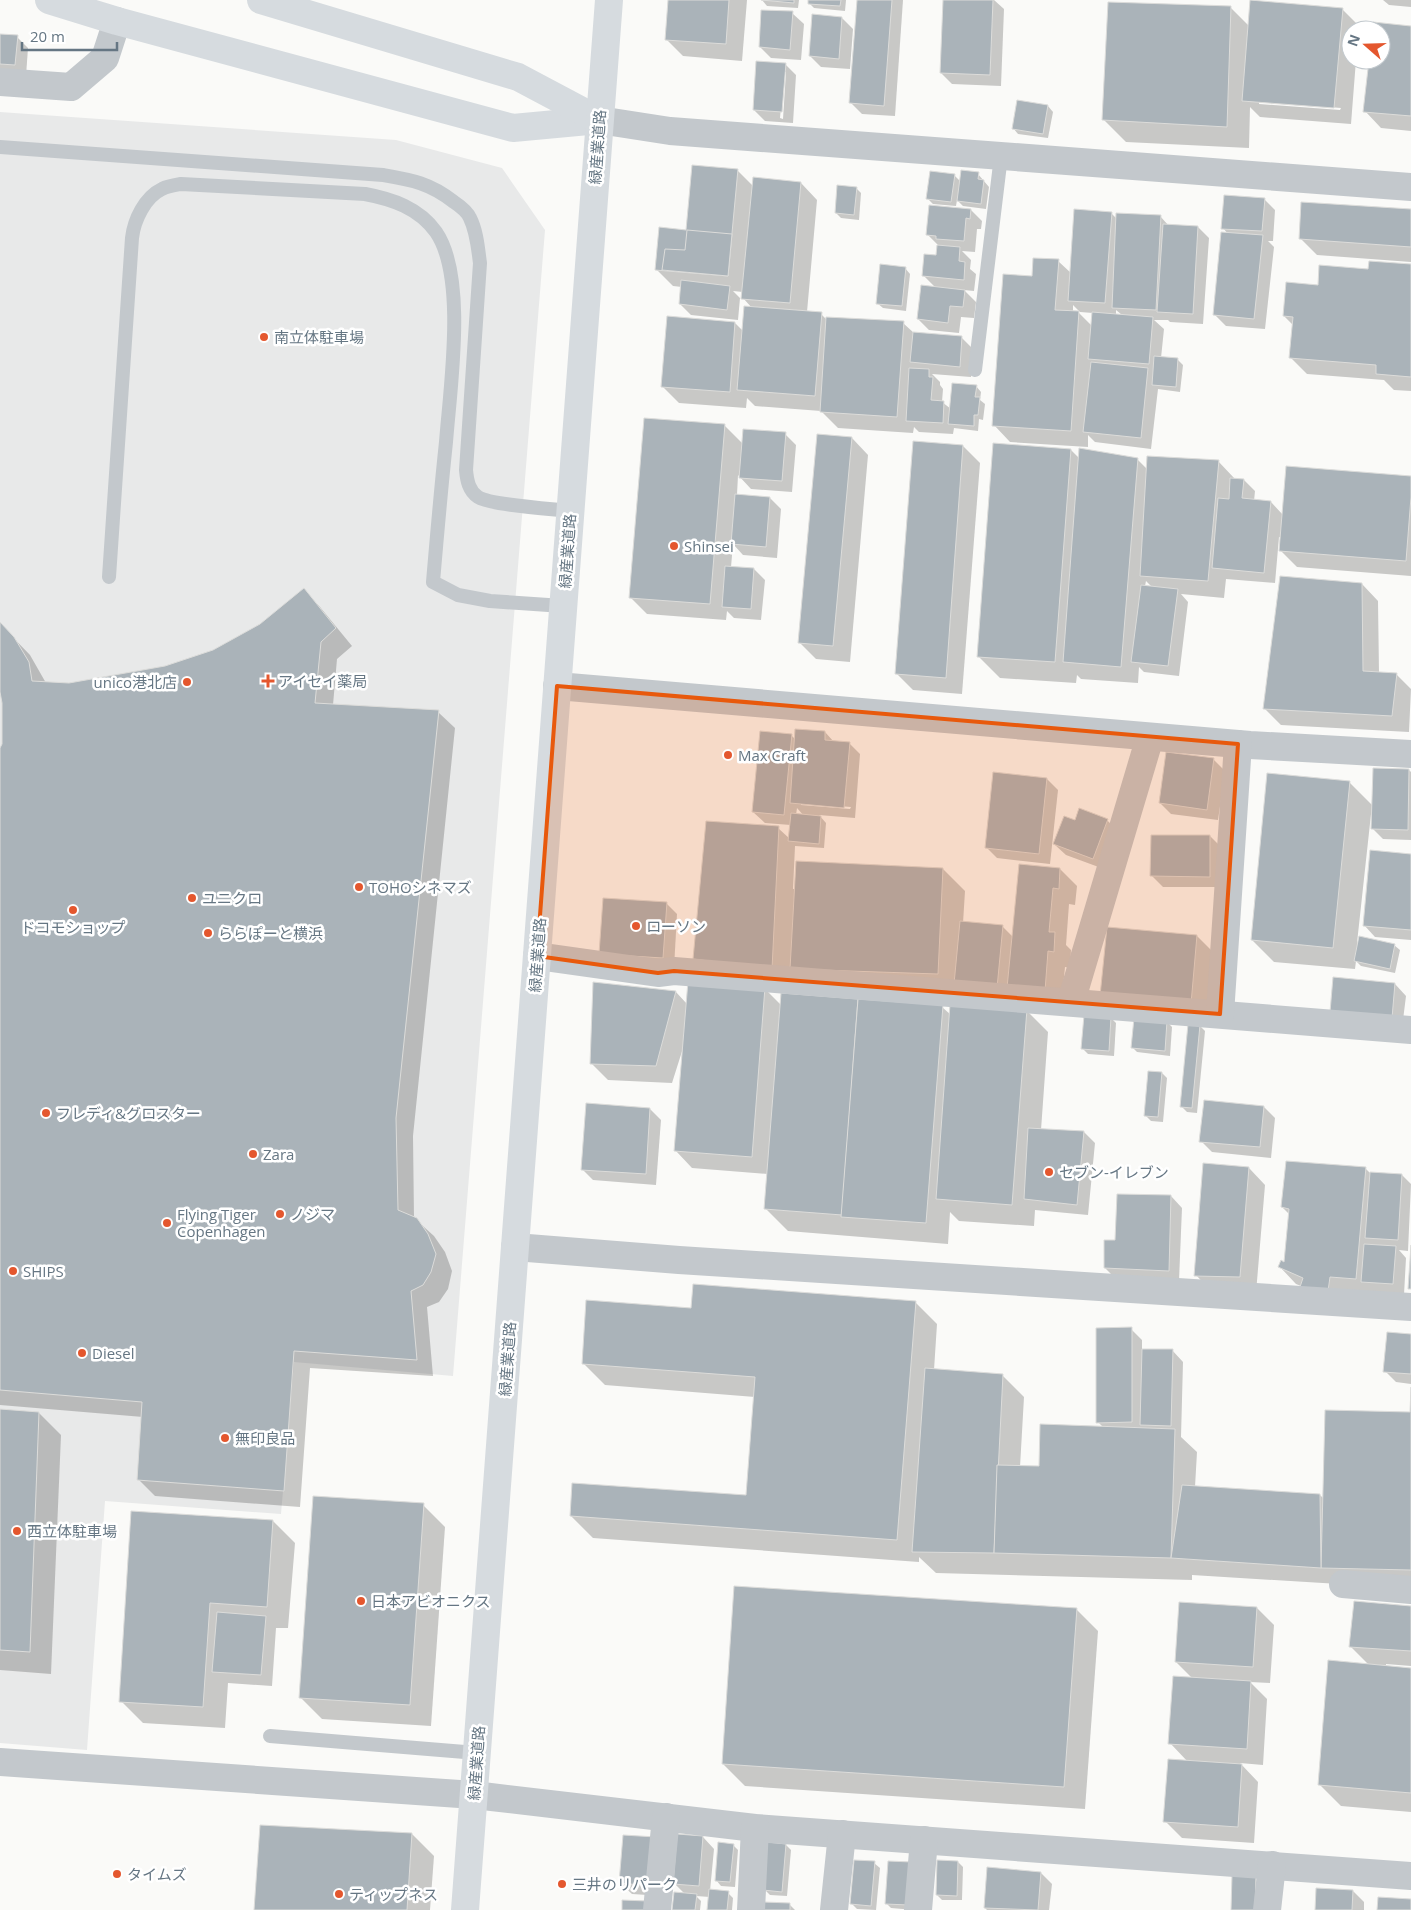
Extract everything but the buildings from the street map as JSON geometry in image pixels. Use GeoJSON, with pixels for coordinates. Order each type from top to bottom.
{"type":"FeatureCollection","features":[{"type":"Feature","properties":{"kind":"street"},"geometry":{"type":"LineString","coordinates":[[49,0],[117,22],[513,128],[599,120],[670,131],[1411,187]]}},
{"type":"Feature","properties":{"kind":"street"},"geometry":{"type":"LineString","coordinates":[[262,0],[518,77],[599,120]]}},
{"type":"Feature","properties":{"kind":"street","name":"緑産業道路"},"geometry":{"type":"LineString","coordinates":[[465,1910],[609,0]]}},
{"type":"Feature","properties":{"kind":"street"},"geometry":{"type":"LineString","coordinates":[[0,82],[70,87],[105,58],[117,22]]}},
{"type":"Feature","properties":{"kind":"street"},"geometry":{"type":"LineString","coordinates":[[557,686],[1150,737],[1411,754]]}},
{"type":"Feature","properties":{"kind":"street"},"geometry":{"type":"LineString","coordinates":[[1071,1002],[1150,737]]}},
{"type":"Feature","properties":{"kind":"street"},"geometry":{"type":"LineString","coordinates":[[1220,1014],[1238,744]]}},
{"type":"Feature","properties":{"kind":"street"},"geometry":{"type":"LineString","coordinates":[[537,956],[658,973],[674,971],[1411,1030]]}},
{"type":"Feature","properties":{"kind":"street"},"geometry":{"type":"LineString","coordinates":[[515,1247],[678,1260],[1411,1307]]}},
{"type":"Feature","properties":{"kind":"street"},"geometry":{"type":"LineString","coordinates":[[1343,1584],[1411,1590]]}},
{"type":"Feature","properties":{"kind":"street"},"geometry":{"type":"LineString","coordinates":[[0,1762],[474,1795],[756,1828],[1411,1876]]}},
{"type":"Feature","properties":{"kind":"street"},"geometry":{"type":"LineString","coordinates":[[658,1910],[666,1818]]}},
{"type":"Feature","properties":{"kind":"street"},"geometry":{"type":"LineString","coordinates":[[752,1910],[756,1828]]}},
{"type":"Feature","properties":{"kind":"street"},"geometry":{"type":"LineString","coordinates":[[834,1910],[842,1834]]}},
{"type":"Feature","properties":{"kind":"street"},"geometry":{"type":"LineString","coordinates":[[918,1910],[924,1840]]}},
{"type":"Feature","properties":{"kind":"street"},"geometry":{"type":"LineString","coordinates":[[1267,1910],[1272,1865]]}},
{"type":"Feature","properties":{"kind":"lane"},"geometry":{"type":"LineString","coordinates":[[0,147],[383,175],[431,186],[445,194],[463,208],[470,218],[477,239],[480,263],[466,470],[467,483],[472,491],[486,501],[570,511]]}},
{"type":"Feature","properties":{"kind":"lane"},"geometry":{"type":"LineString","coordinates":[[975,370],[1001,156]]}},
{"type":"Feature","properties":{"kind":"lane"},"geometry":{"type":"LineString","coordinates":[[109,577],[134,224],[147,202],[161,189],[181,184],[365,194],[389,199],[416,212],[436,232],[446,253],[452,277],[454,345],[433,582],[458,595],[490,601],[563,606]]}},
{"type":"Feature","properties":{"kind":"lane"},"geometry":{"type":"LineString","coordinates":[[270,1736],[477,1753]]}},
{"type":"Feature","properties":{"kind":"highlighted area"},"geometry":{"type":"Polygon","coordinates":[[[557,686],[1238,744],[1220,1014],[674,971],[658,973],[537,956],[557,686]]]}},
{"type":"Feature","properties":{"kind":"shaded area"},"geometry":{"type":"Polygon","coordinates":[[[0,112],[396,140],[502,168],[545,230],[453,1376],[294,1362],[281,1514],[105,1501],[87,1750],[0,1743],[0,112]]]}},
{"type":"Feature","properties":{"kind":"place","name":"南立体駐車場"},"geometry":{"type":"Point","coordinates":[264,337]}},
{"type":"Feature","properties":{"kind":"place","name":"Shinsei"},"geometry":{"type":"Point","coordinates":[674,546]}},
{"type":"Feature","properties":{"kind":"place","name":"アイセイ薬局"},"geometry":{"type":"Point","coordinates":[268,681]}},
{"type":"Feature","properties":{"kind":"place","name":"unico港北店"},"geometry":{"type":"Point","coordinates":[187,682]}},
{"type":"Feature","properties":{"kind":"place","name":"Max Craft"},"geometry":{"type":"Point","coordinates":[728,755]}},
{"type":"Feature","properties":{"kind":"place","name":"TOHOシネマズ"},"geometry":{"type":"Point","coordinates":[359,887]}},
{"type":"Feature","properties":{"kind":"place","name":"ユニクロ"},"geometry":{"type":"Point","coordinates":[192,898]}},
{"type":"Feature","properties":{"kind":"place","name":"ドコモショップ"},"geometry":{"type":"Point","coordinates":[73,910]}},
{"type":"Feature","properties":{"kind":"place","name":"ローソン"},"geometry":{"type":"Point","coordinates":[636,926]}},
{"type":"Feature","properties":{"kind":"place","name":"ららぽーと横浜"},"geometry":{"type":"Point","coordinates":[208,933]}},
{"type":"Feature","properties":{"kind":"place","name":"フレディ&グロスター"},"geometry":{"type":"Point","coordinates":[46,1113]}},
{"type":"Feature","properties":{"kind":"place","name":"Zara"},"geometry":{"type":"Point","coordinates":[253,1154]}},
{"type":"Feature","properties":{"kind":"place","name":"セブン-イレブン"},"geometry":{"type":"Point","coordinates":[1049,1172]}},
{"type":"Feature","properties":{"kind":"place","name":"ノジマ"},"geometry":{"type":"Point","coordinates":[280,1214]}},
{"type":"Feature","properties":{"kind":"place","name":"Flying Tiger Copenhagen"},"geometry":{"type":"Point","coordinates":[167,1223]}},
{"type":"Feature","properties":{"kind":"place","name":"SHIPS"},"geometry":{"type":"Point","coordinates":[13,1271]}},
{"type":"Feature","properties":{"kind":"place","name":"Diesel"},"geometry":{"type":"Point","coordinates":[82,1353]}},
{"type":"Feature","properties":{"kind":"place","name":"無印良品"},"geometry":{"type":"Point","coordinates":[225,1438]}},
{"type":"Feature","properties":{"kind":"place","name":"西立体駐車場"},"geometry":{"type":"Point","coordinates":[17,1531]}},
{"type":"Feature","properties":{"kind":"place","name":"日本アビオニクス"},"geometry":{"type":"Point","coordinates":[361,1601]}},
{"type":"Feature","properties":{"kind":"place","name":"タイムズ"},"geometry":{"type":"Point","coordinates":[117,1874]}},
{"type":"Feature","properties":{"kind":"place","name":"三井のリパーク"},"geometry":{"type":"Point","coordinates":[562,1884]}},
{"type":"Feature","properties":{"kind":"place","name":"ティップネス"},"geometry":{"type":"Point","coordinates":[339,1894]}}]}
